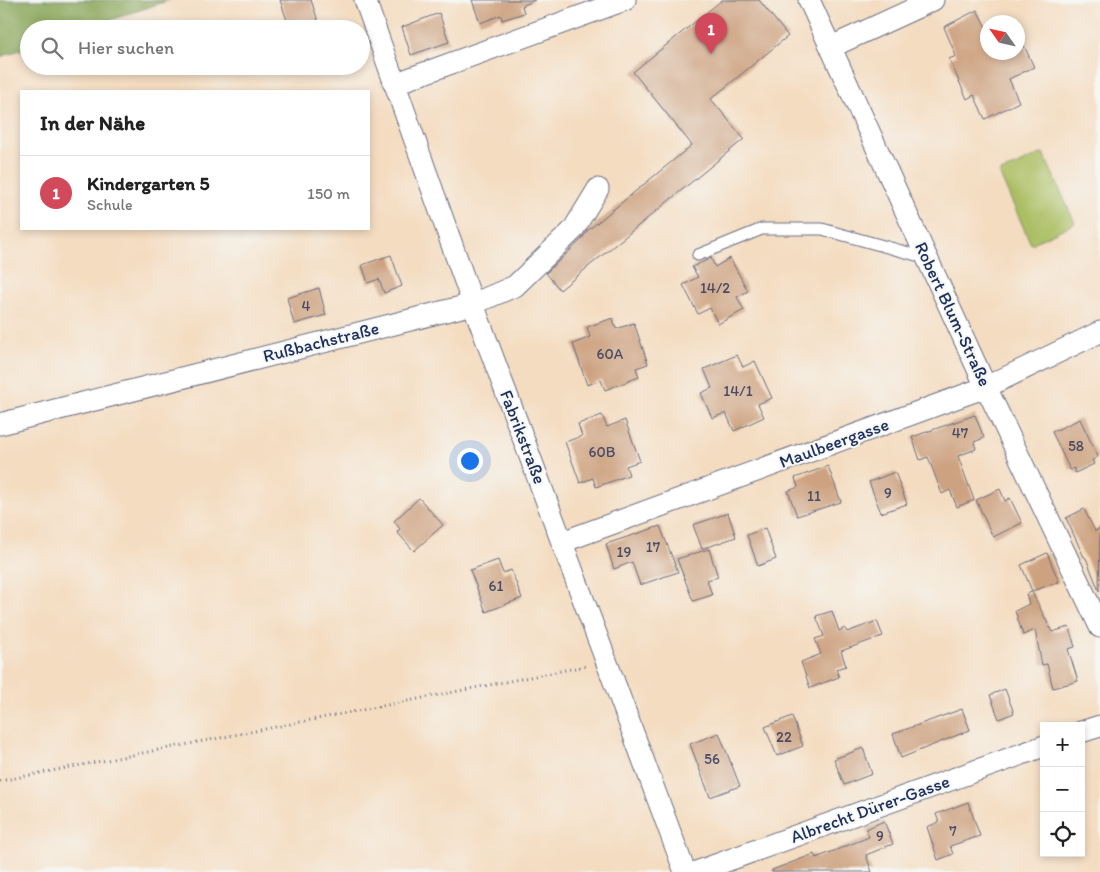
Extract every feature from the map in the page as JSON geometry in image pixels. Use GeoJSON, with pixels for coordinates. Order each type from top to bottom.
{"type":"FeatureCollection","features":[{"type":"Feature","properties":{"kind":"street","name":"Fabrikstraße"},"geometry":{"type":"LineString","coordinates":[[364,0],[473,304],[685,872]]}},
{"type":"Feature","properties":{"kind":"street"},"geometry":{"type":"LineString","coordinates":[[394,84],[625,0]]}},
{"type":"Feature","properties":{"kind":"street","name":"Robert Blum-Straße"},"geometry":{"type":"LineString","coordinates":[[810,0],[986,387],[1100,628]]}},
{"type":"Feature","properties":{"kind":"street"},"geometry":{"type":"LineString","coordinates":[[831,47],[933,0]]}},
{"type":"Feature","properties":{"kind":"street","name":"Rußbachstraße"},"geometry":{"type":"LineString","coordinates":[[0,424],[473,304],[516,286],[573,230],[598,189]]}},
{"type":"Feature","properties":{"kind":"street","name":"Maulbeergasse"},"geometry":{"type":"LineString","coordinates":[[562,542],[986,387],[1100,332]]}},
{"type":"Feature","properties":{"kind":"street"},"geometry":{"type":"LineString","coordinates":[[1085,731],[1100,726]]}},
{"type":"Feature","properties":{"kind":"street","name":"Albrecht Dürer-Gasse"},"geometry":{"type":"LineString","coordinates":[[696,872],[1040,747]]}},
{"type":"Feature","properties":{"kind":"lane"},"geometry":{"type":"LineString","coordinates":[[698,255],[762,229],[822,229],[927,258]]}},
{"type":"Feature","properties":{"kind":"path"},"geometry":{"type":"LineString","coordinates":[[0,781],[606,662]]}},
{"type":"Feature","properties":{"kind":"green space"},"geometry":{"type":"Polygon","coordinates":[[[0,0],[170,0],[111,20],[20,20],[20,50],[0,57],[0,0]]]}},
{"type":"Feature","properties":{"kind":"green space"},"geometry":{"type":"Polygon","coordinates":[[[1043,153],[1075,223],[1031,244],[999,173],[1043,153]]]}},
{"type":"Feature","properties":{"kind":"building"},"geometry":{"type":"Polygon","coordinates":[[[280,0],[311,0],[318,20],[287,20],[280,0]]]}},
{"type":"Feature","properties":{"kind":"building"},"geometry":{"type":"Polygon","coordinates":[[[472,0],[535,0],[522,6],[524,13],[502,20],[501,15],[480,23],[472,0]]]}},
{"type":"Feature","properties":{"kind":"building"},"geometry":{"type":"Polygon","coordinates":[[[722,0],[759,0],[788,36],[711,99],[744,139],[560,290],[546,273],[582,239],[587,231],[692,145],[633,72],[722,0]]]}},
{"type":"Feature","properties":{"kind":"building"},"geometry":{"type":"Polygon","coordinates":[[[977,10],[980,16],[980,60],[1025,60],[1025,48],[1034,67],[1009,79],[1019,102],[985,119],[974,95],[967,99],[949,59],[956,56],[944,27],[977,10]]]}},
{"type":"Feature","properties":{"kind":"building"},"geometry":{"type":"Polygon","coordinates":[[[439,13],[449,42],[411,55],[402,27],[439,13]]]}},
{"type":"Feature","properties":{"kind":"building"},"geometry":{"type":"Polygon","coordinates":[[[391,255],[402,286],[384,293],[379,279],[368,283],[362,265],[391,255]]]}},
{"type":"Feature","properties":{"kind":"building"},"geometry":{"type":"Polygon","coordinates":[[[711,258],[715,267],[730,258],[748,291],[737,297],[744,310],[718,324],[710,308],[698,314],[683,285],[698,277],[692,267],[711,258]]]}},
{"type":"Feature","properties":{"kind":"building"},"geometry":{"type":"Polygon","coordinates":[[[319,288],[326,315],[294,324],[287,298],[319,288]]]}},
{"type":"Feature","properties":{"kind":"building"},"geometry":{"type":"Polygon","coordinates":[[[613,318],[616,329],[634,323],[648,364],[636,368],[639,377],[605,390],[601,380],[587,385],[573,344],[590,337],[587,327],[613,318]]]}},
{"type":"Feature","properties":{"kind":"building"},"geometry":{"type":"Polygon","coordinates":[[[737,355],[743,367],[755,361],[772,398],[758,404],[764,417],[734,431],[726,413],[712,418],[701,393],[712,388],[704,369],[737,355]]]}},
{"type":"Feature","properties":{"kind":"building"},"geometry":{"type":"Polygon","coordinates":[[[602,415],[607,427],[625,420],[640,461],[626,466],[629,475],[596,487],[593,478],[580,483],[565,442],[582,436],[578,424],[602,415]]]}},
{"type":"Feature","properties":{"kind":"building"},"geometry":{"type":"Polygon","coordinates":[[[975,415],[984,438],[974,442],[976,449],[958,456],[974,500],[957,507],[950,490],[942,494],[928,457],[920,460],[912,437],[975,415]]]}},
{"type":"Feature","properties":{"kind":"building"},"geometry":{"type":"Polygon","coordinates":[[[1080,419],[1098,457],[1092,460],[1094,464],[1075,473],[1074,468],[1070,470],[1052,432],[1080,419]]]}},
{"type":"Feature","properties":{"kind":"building"},"geometry":{"type":"Polygon","coordinates":[[[828,466],[841,502],[797,516],[788,491],[798,487],[795,478],[828,466]]]}},
{"type":"Feature","properties":{"kind":"building"},"geometry":{"type":"Polygon","coordinates":[[[895,472],[907,504],[881,513],[869,482],[895,472]]]}},
{"type":"Feature","properties":{"kind":"building"},"geometry":{"type":"Polygon","coordinates":[[[1000,489],[1005,501],[1010,498],[1022,523],[993,537],[976,500],[1000,489]]]}},
{"type":"Feature","properties":{"kind":"building"},"geometry":{"type":"Polygon","coordinates":[[[419,498],[443,525],[414,551],[397,532],[400,529],[394,521],[419,498]]]}},
{"type":"Feature","properties":{"kind":"building"},"geometry":{"type":"Polygon","coordinates":[[[1084,509],[1095,531],[1100,528],[1099,591],[1086,558],[1066,518],[1084,509]]]}},
{"type":"Feature","properties":{"kind":"building"},"geometry":{"type":"Polygon","coordinates":[[[728,513],[736,537],[702,549],[693,525],[728,513]]]}},
{"type":"Feature","properties":{"kind":"building"},"geometry":{"type":"Polygon","coordinates":[[[660,526],[678,572],[640,585],[632,562],[614,569],[606,544],[660,526]]]}},
{"type":"Feature","properties":{"kind":"building"},"geometry":{"type":"Polygon","coordinates":[[[765,528],[776,559],[758,566],[747,535],[765,528]]]}},
{"type":"Feature","properties":{"kind":"building"},"geometry":{"type":"Polygon","coordinates":[[[709,549],[718,577],[707,580],[712,595],[693,601],[677,559],[709,549]]]}},
{"type":"Feature","properties":{"kind":"building"},"geometry":{"type":"Polygon","coordinates":[[[1047,553],[1059,582],[1032,591],[1021,565],[1047,553]]]}},
{"type":"Feature","properties":{"kind":"building"},"geometry":{"type":"Polygon","coordinates":[[[498,560],[503,573],[511,570],[522,598],[486,612],[470,570],[498,560]]]}},
{"type":"Feature","properties":{"kind":"building"},"geometry":{"type":"Polygon","coordinates":[[[1032,592],[1052,632],[1069,627],[1075,647],[1068,649],[1078,681],[1053,688],[1047,664],[1042,665],[1035,630],[1023,635],[1015,611],[1029,604],[1026,594],[1032,592]]]}},
{"type":"Feature","properties":{"kind":"building"},"geometry":{"type":"Polygon","coordinates":[[[832,611],[839,631],[845,628],[847,632],[877,621],[883,636],[841,651],[846,666],[836,669],[839,677],[810,688],[801,662],[821,654],[815,639],[824,636],[816,616],[832,611]]]}},
{"type":"Feature","properties":{"kind":"building"},"geometry":{"type":"Polygon","coordinates":[[[1005,689],[1014,713],[999,719],[990,695],[1005,689]]]}},
{"type":"Feature","properties":{"kind":"building"},"geometry":{"type":"Polygon","coordinates":[[[962,709],[970,730],[901,758],[893,734],[962,709]]]}},
{"type":"Feature","properties":{"kind":"building"},"geometry":{"type":"Polygon","coordinates":[[[792,716],[803,746],[777,756],[765,727],[792,716]]]}},
{"type":"Feature","properties":{"kind":"building"},"geometry":{"type":"Polygon","coordinates":[[[719,733],[740,786],[710,797],[690,744],[719,733]]]}},
{"type":"Feature","properties":{"kind":"building"},"geometry":{"type":"Polygon","coordinates":[[[863,748],[872,774],[844,785],[834,759],[863,748]]]}},
{"type":"Feature","properties":{"kind":"building"},"geometry":{"type":"Polygon","coordinates":[[[968,802],[980,836],[950,846],[953,854],[938,860],[927,827],[939,822],[936,814],[968,802]]]}},
{"type":"Feature","properties":{"kind":"building"},"geometry":{"type":"Polygon","coordinates":[[[884,821],[893,844],[866,855],[872,872],[772,872],[772,870],[814,854],[816,858],[869,837],[866,829],[884,821]]]}},
{"type":"Feature","properties":{"kind":"place","name":"Kindergarten 5"},"geometry":{"type":"Point","coordinates":[711,54]}}]}
